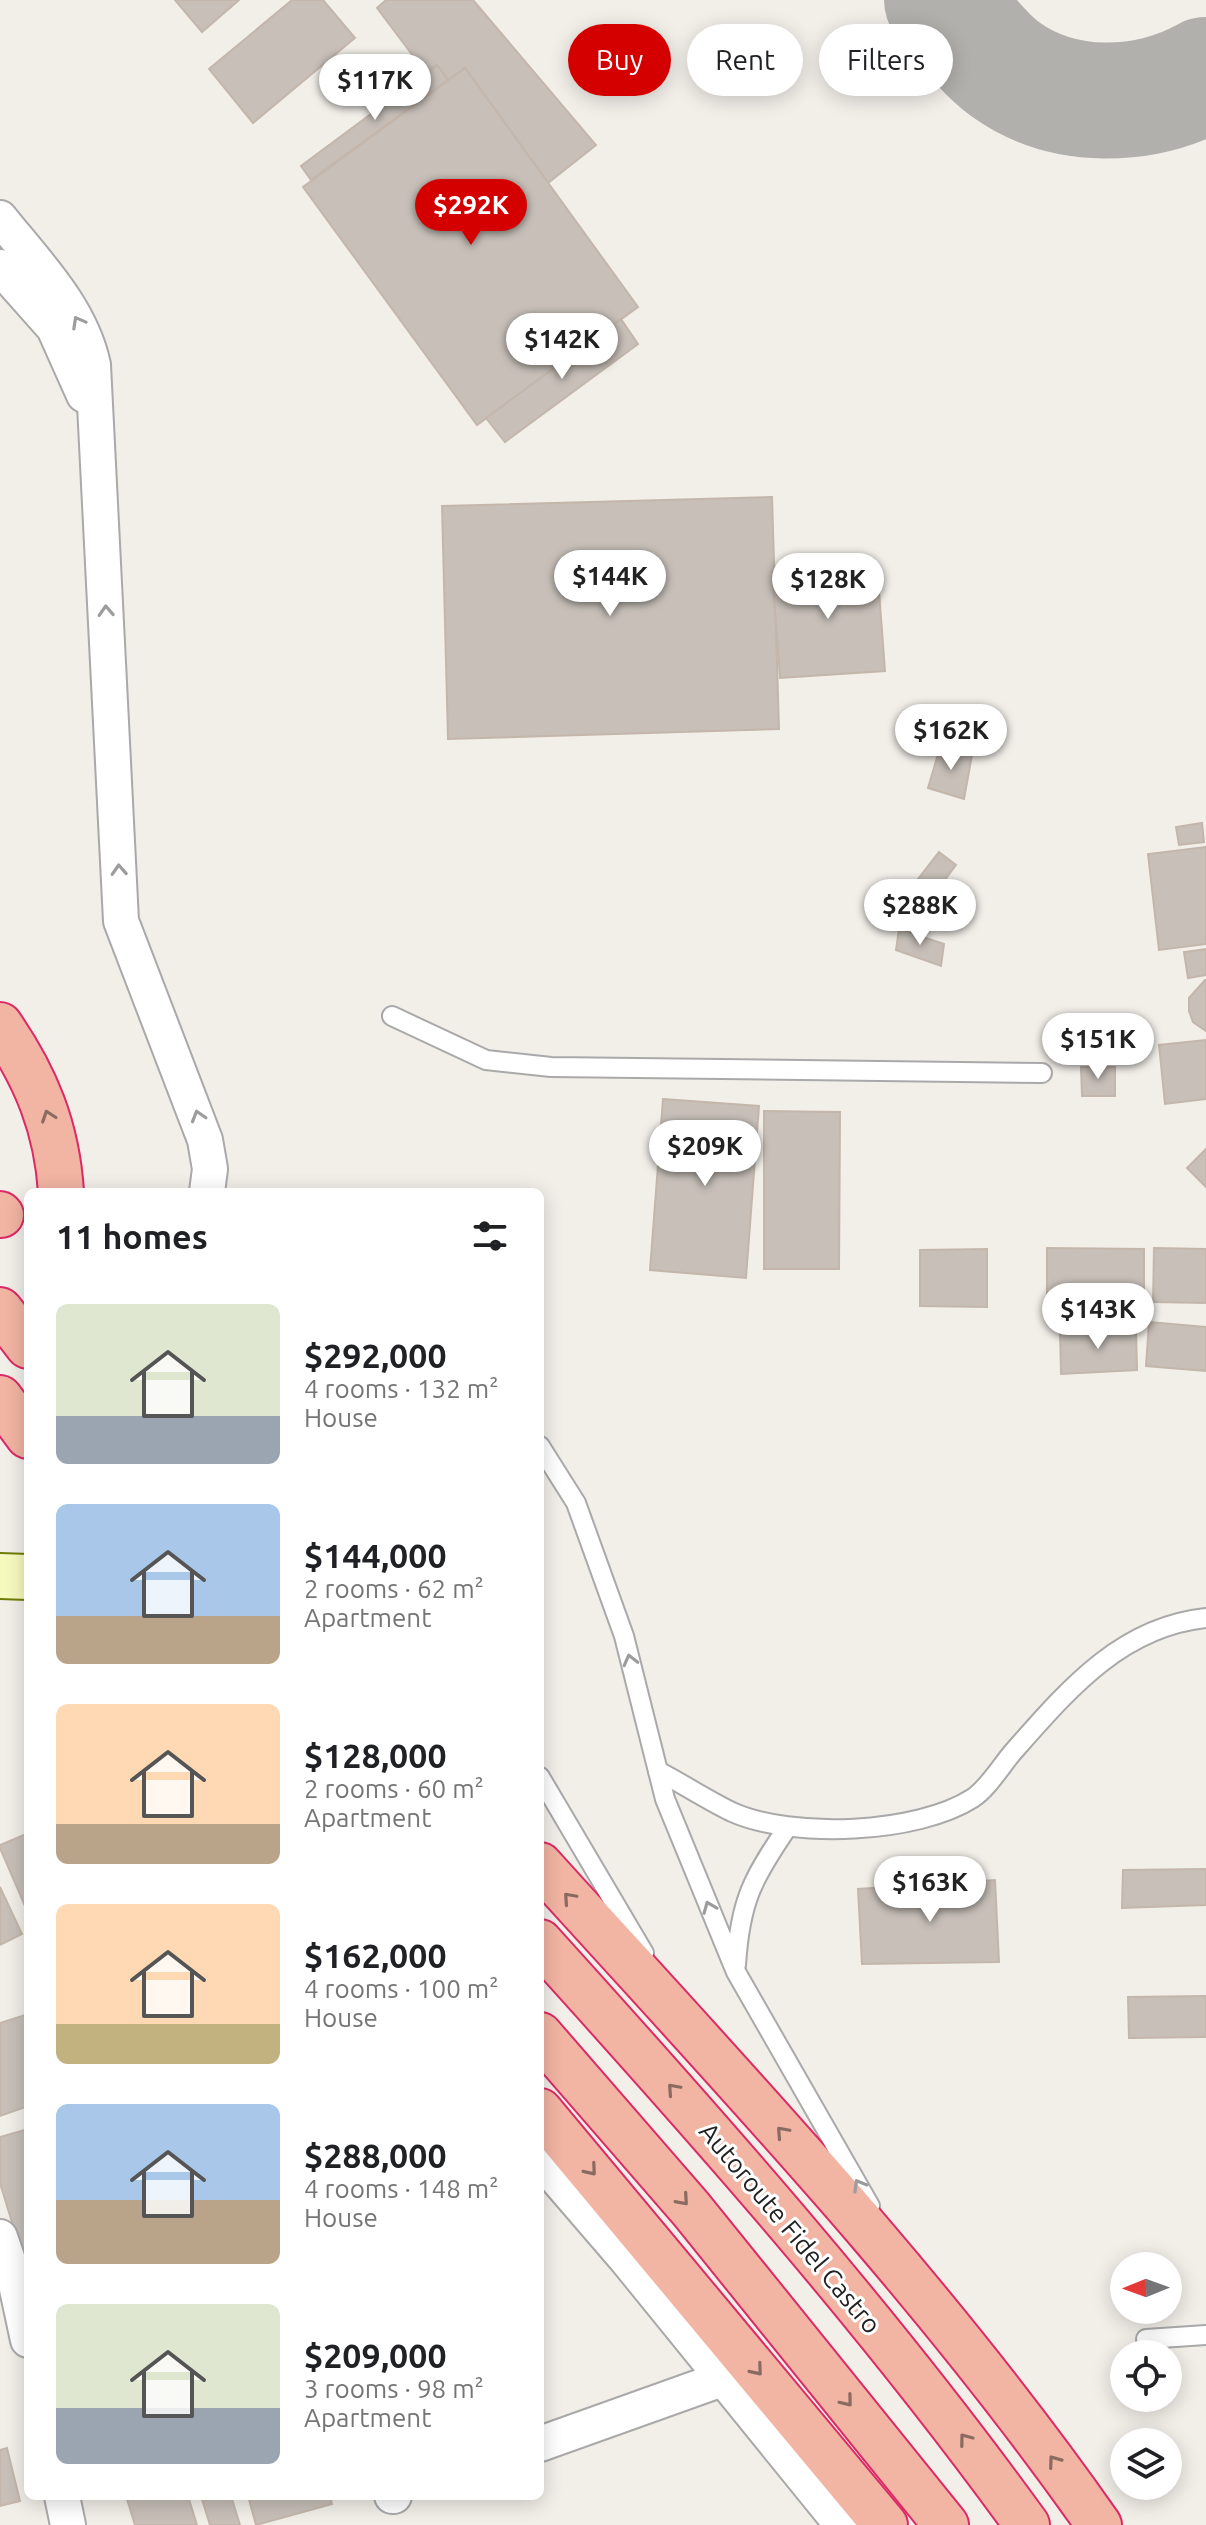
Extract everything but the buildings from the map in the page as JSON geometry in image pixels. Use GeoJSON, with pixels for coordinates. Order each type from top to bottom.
{"type":"FeatureCollection","features":[{"type":"Feature","properties":{"kind":"highway"},"geometry":{"type":"LineString","coordinates":[[0,1025],[23,1058],[47,1111],[59,1152],[61,1188]]}},
{"type":"Feature","properties":{"kind":"highway"},"geometry":{"type":"LineString","coordinates":[[0,1310],[24,1341]]}},
{"type":"Feature","properties":{"kind":"highway"},"geometry":{"type":"LineString","coordinates":[[0,1398],[24,1431]]}},
{"type":"Feature","properties":{"kind":"highway"},"geometry":{"type":"LineString","coordinates":[[544,1869],[911,2277],[1053,2459],[1099,2525]]}},
{"type":"Feature","properties":{"kind":"highway","name":"Autoroute Fidel Castro"},"geometry":{"type":"LineString","coordinates":[[544,1946],[741,2165],[964,2438],[1027,2525]]}},
{"type":"Feature","properties":{"kind":"highway"},"geometry":{"type":"LineString","coordinates":[[544,2040],[691,2209],[946,2525]]}},
{"type":"Feature","properties":{"kind":"highway"},"geometry":{"type":"LineString","coordinates":[[544,2116],[885,2525]]}},
{"type":"Feature","properties":{"kind":"main road"},"geometry":{"type":"LineString","coordinates":[[0,1215],[24,1216]]}},
{"type":"Feature","properties":{"kind":"main road"},"geometry":{"type":"LineString","coordinates":[[0,1576],[24,1577]]}},
{"type":"Feature","properties":{"kind":"street"},"geometry":{"type":"LineString","coordinates":[[0,218],[68,304],[88,342],[96,425],[121,921],[192,1099],[210,1169],[208,1188]]}},
{"type":"Feature","properties":{"kind":"street"},"geometry":{"type":"LineString","coordinates":[[0,267],[54,328],[96,425]]}},
{"type":"Feature","properties":{"kind":"street"},"geometry":{"type":"LineString","coordinates":[[544,2164],[842,2525]]}},
{"type":"Feature","properties":{"kind":"street"},"geometry":{"type":"LineString","coordinates":[[0,2237],[16,2284],[24,2321]]}},
{"type":"Feature","properties":{"kind":"street"},"geometry":{"type":"LineString","coordinates":[[544,2443],[722,2379]]}},
{"type":"Feature","properties":{"kind":"street"},"geometry":{"type":"LineString","coordinates":[[63,2500],[68,2525]]}},
{"type":"Feature","properties":{"kind":"lane"},"geometry":{"type":"LineString","coordinates":[[392,1016],[486,1060],[551,1067],[1042,1073]]}},
{"type":"Feature","properties":{"kind":"lane"},"geometry":{"type":"LineString","coordinates":[[544,1452],[576,1503],[624,1636],[665,1799],[736,1972],[911,2277]]}},
{"type":"Feature","properties":{"kind":"lane"},"geometry":{"type":"LineString","coordinates":[[658,1771],[734,1813],[787,1828],[897,1827],[974,1797],[1073,1684],[1112,1652],[1177,1621],[1206,1618]]}},
{"type":"Feature","properties":{"kind":"lane"},"geometry":{"type":"LineString","coordinates":[[544,1784],[688,2028]]}},
{"type":"Feature","properties":{"kind":"lane"},"geometry":{"type":"LineString","coordinates":[[736,1972],[739,1926],[748,1890],[787,1828]]}},
{"type":"Feature","properties":{"kind":"lane"},"geometry":{"type":"LineString","coordinates":[[1146,2339],[1206,2335]]}},
{"type":"Feature","properties":{"kind":"taxiway"},"geometry":{"type":"LineString","coordinates":[[942,0],[996,62],[1028,83],[1052,92],[1078,98],[1130,99],[1157,94],[1206,75]]}}]}
